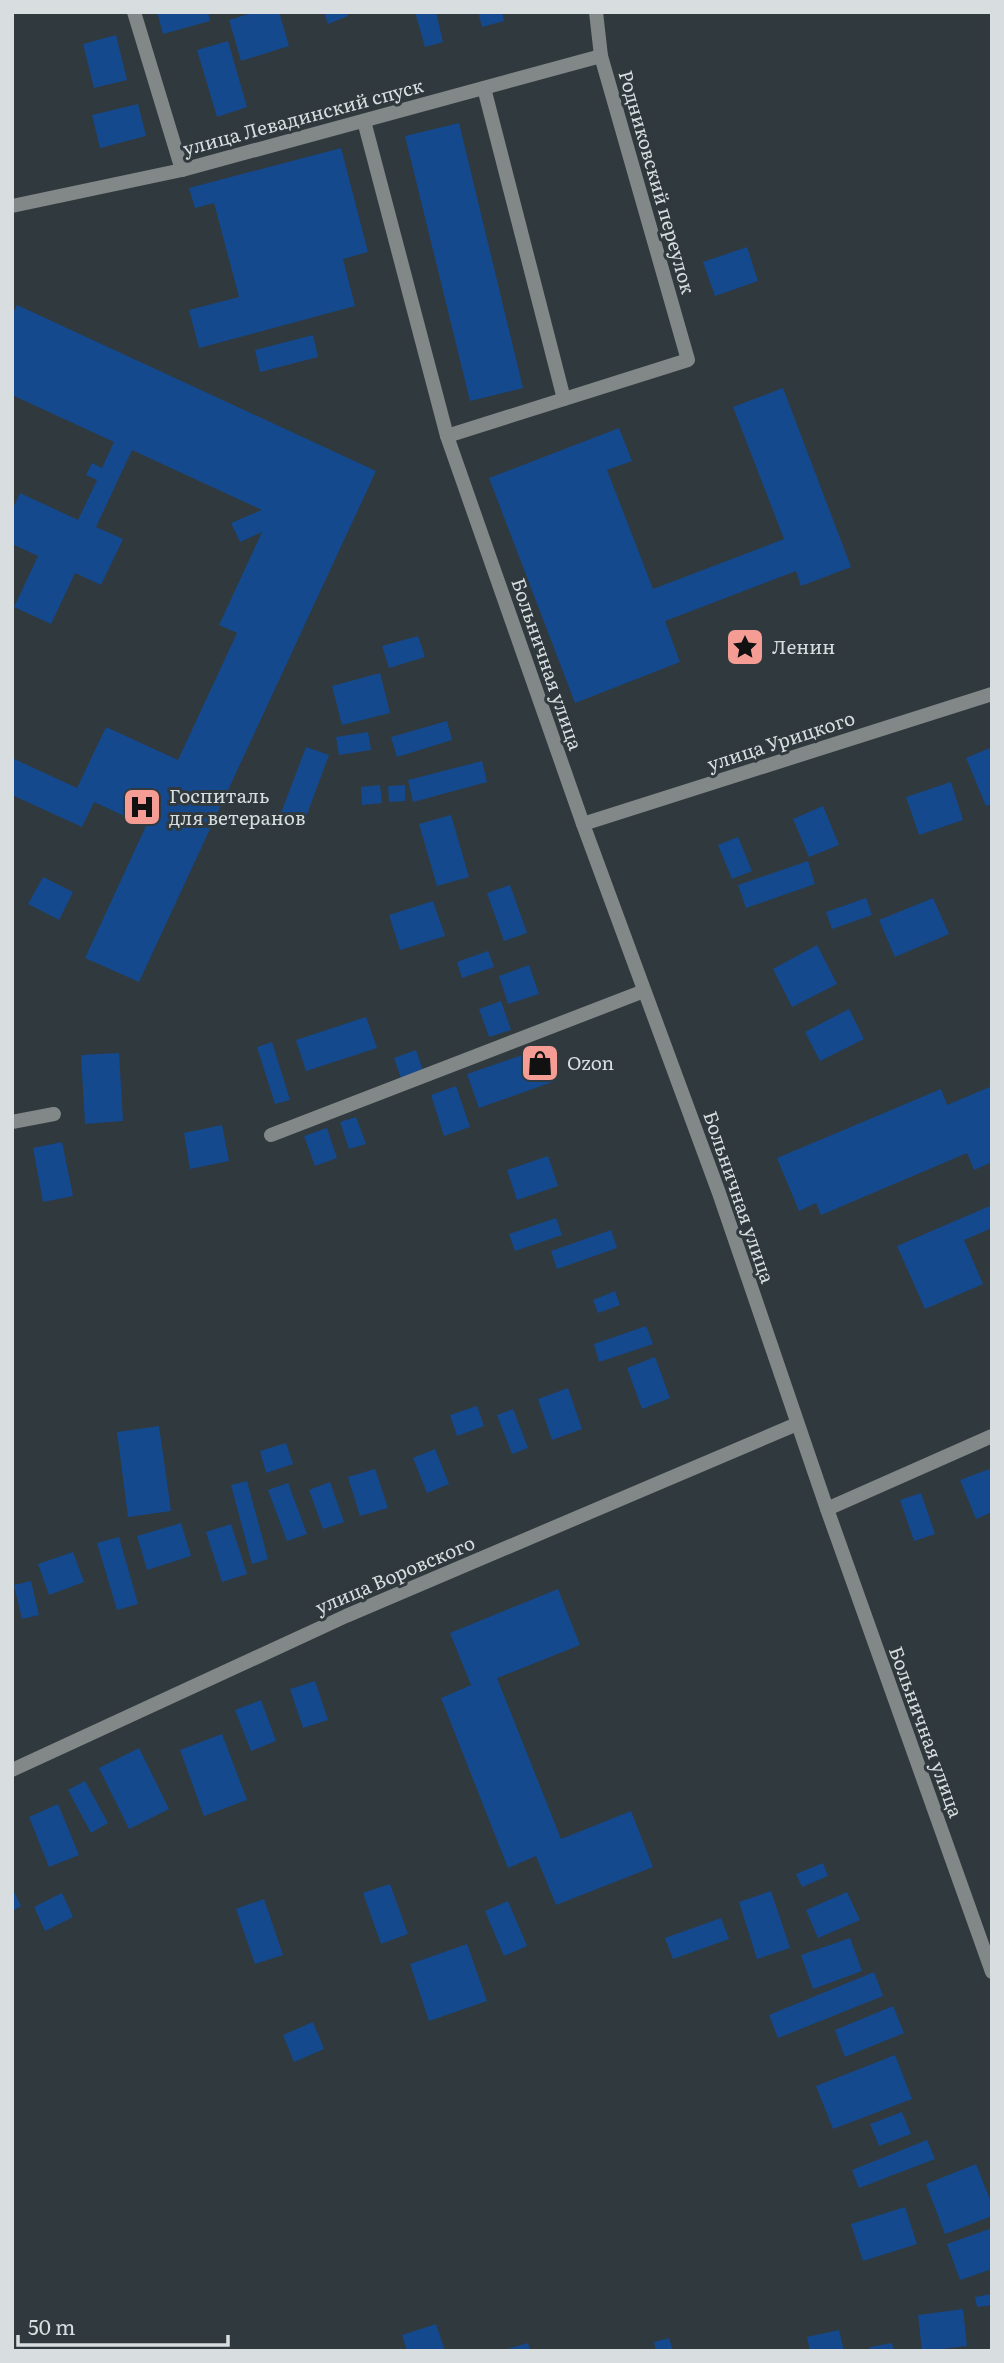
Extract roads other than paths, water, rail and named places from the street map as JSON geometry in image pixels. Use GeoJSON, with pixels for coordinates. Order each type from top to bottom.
{"type":"FeatureCollection","features":[{"type":"Feature","properties":{"kind":"street"},"geometry":{"type":"LineString","coordinates":[[134,12],[182,170]]}},
{"type":"Feature","properties":{"kind":"street","name":"Родниковский переулок"},"geometry":{"type":"LineString","coordinates":[[564,400],[688,360],[601,56],[596,12]]}},
{"type":"Feature","properties":{"kind":"street","name":"улица Левадинский спуск"},"geometry":{"type":"LineString","coordinates":[[12,206],[182,170],[601,56]]}},
{"type":"Feature","properties":{"kind":"street"},"geometry":{"type":"LineString","coordinates":[[447,436],[564,400],[484,88]]}},
{"type":"Feature","properties":{"kind":"street","name":"Больничная улица"},"geometry":{"type":"LineString","coordinates":[[364,121],[447,436],[583,824],[719,1193],[827,1509],[992,1972]]}},
{"type":"Feature","properties":{"kind":"street","name":"улица Урицкого"},"geometry":{"type":"LineString","coordinates":[[583,824],[992,694]]}},
{"type":"Feature","properties":{"kind":"street"},"geometry":{"type":"LineString","coordinates":[[271,1135],[644,991]]}},
{"type":"Feature","properties":{"kind":"street"},"geometry":{"type":"LineString","coordinates":[[12,1122],[54,1114]]}},
{"type":"Feature","properties":{"kind":"street","name":"улица Воровского"},"geometry":{"type":"LineString","coordinates":[[12,1770],[346,1616],[797,1423]]}},
{"type":"Feature","properties":{"kind":"street"},"geometry":{"type":"LineString","coordinates":[[827,1509],[992,1436]]}},
{"type":"Feature","properties":{"kind":"place","name":"Ленин"},"geometry":{"type":"Point","coordinates":[745,647]}},
{"type":"Feature","properties":{"kind":"place","name":"Госпиталь для ветеранов"},"geometry":{"type":"Point","coordinates":[142,807]}},
{"type":"Feature","properties":{"kind":"place","name":"Ozon"},"geometry":{"type":"Point","coordinates":[540,1063]}}]}
